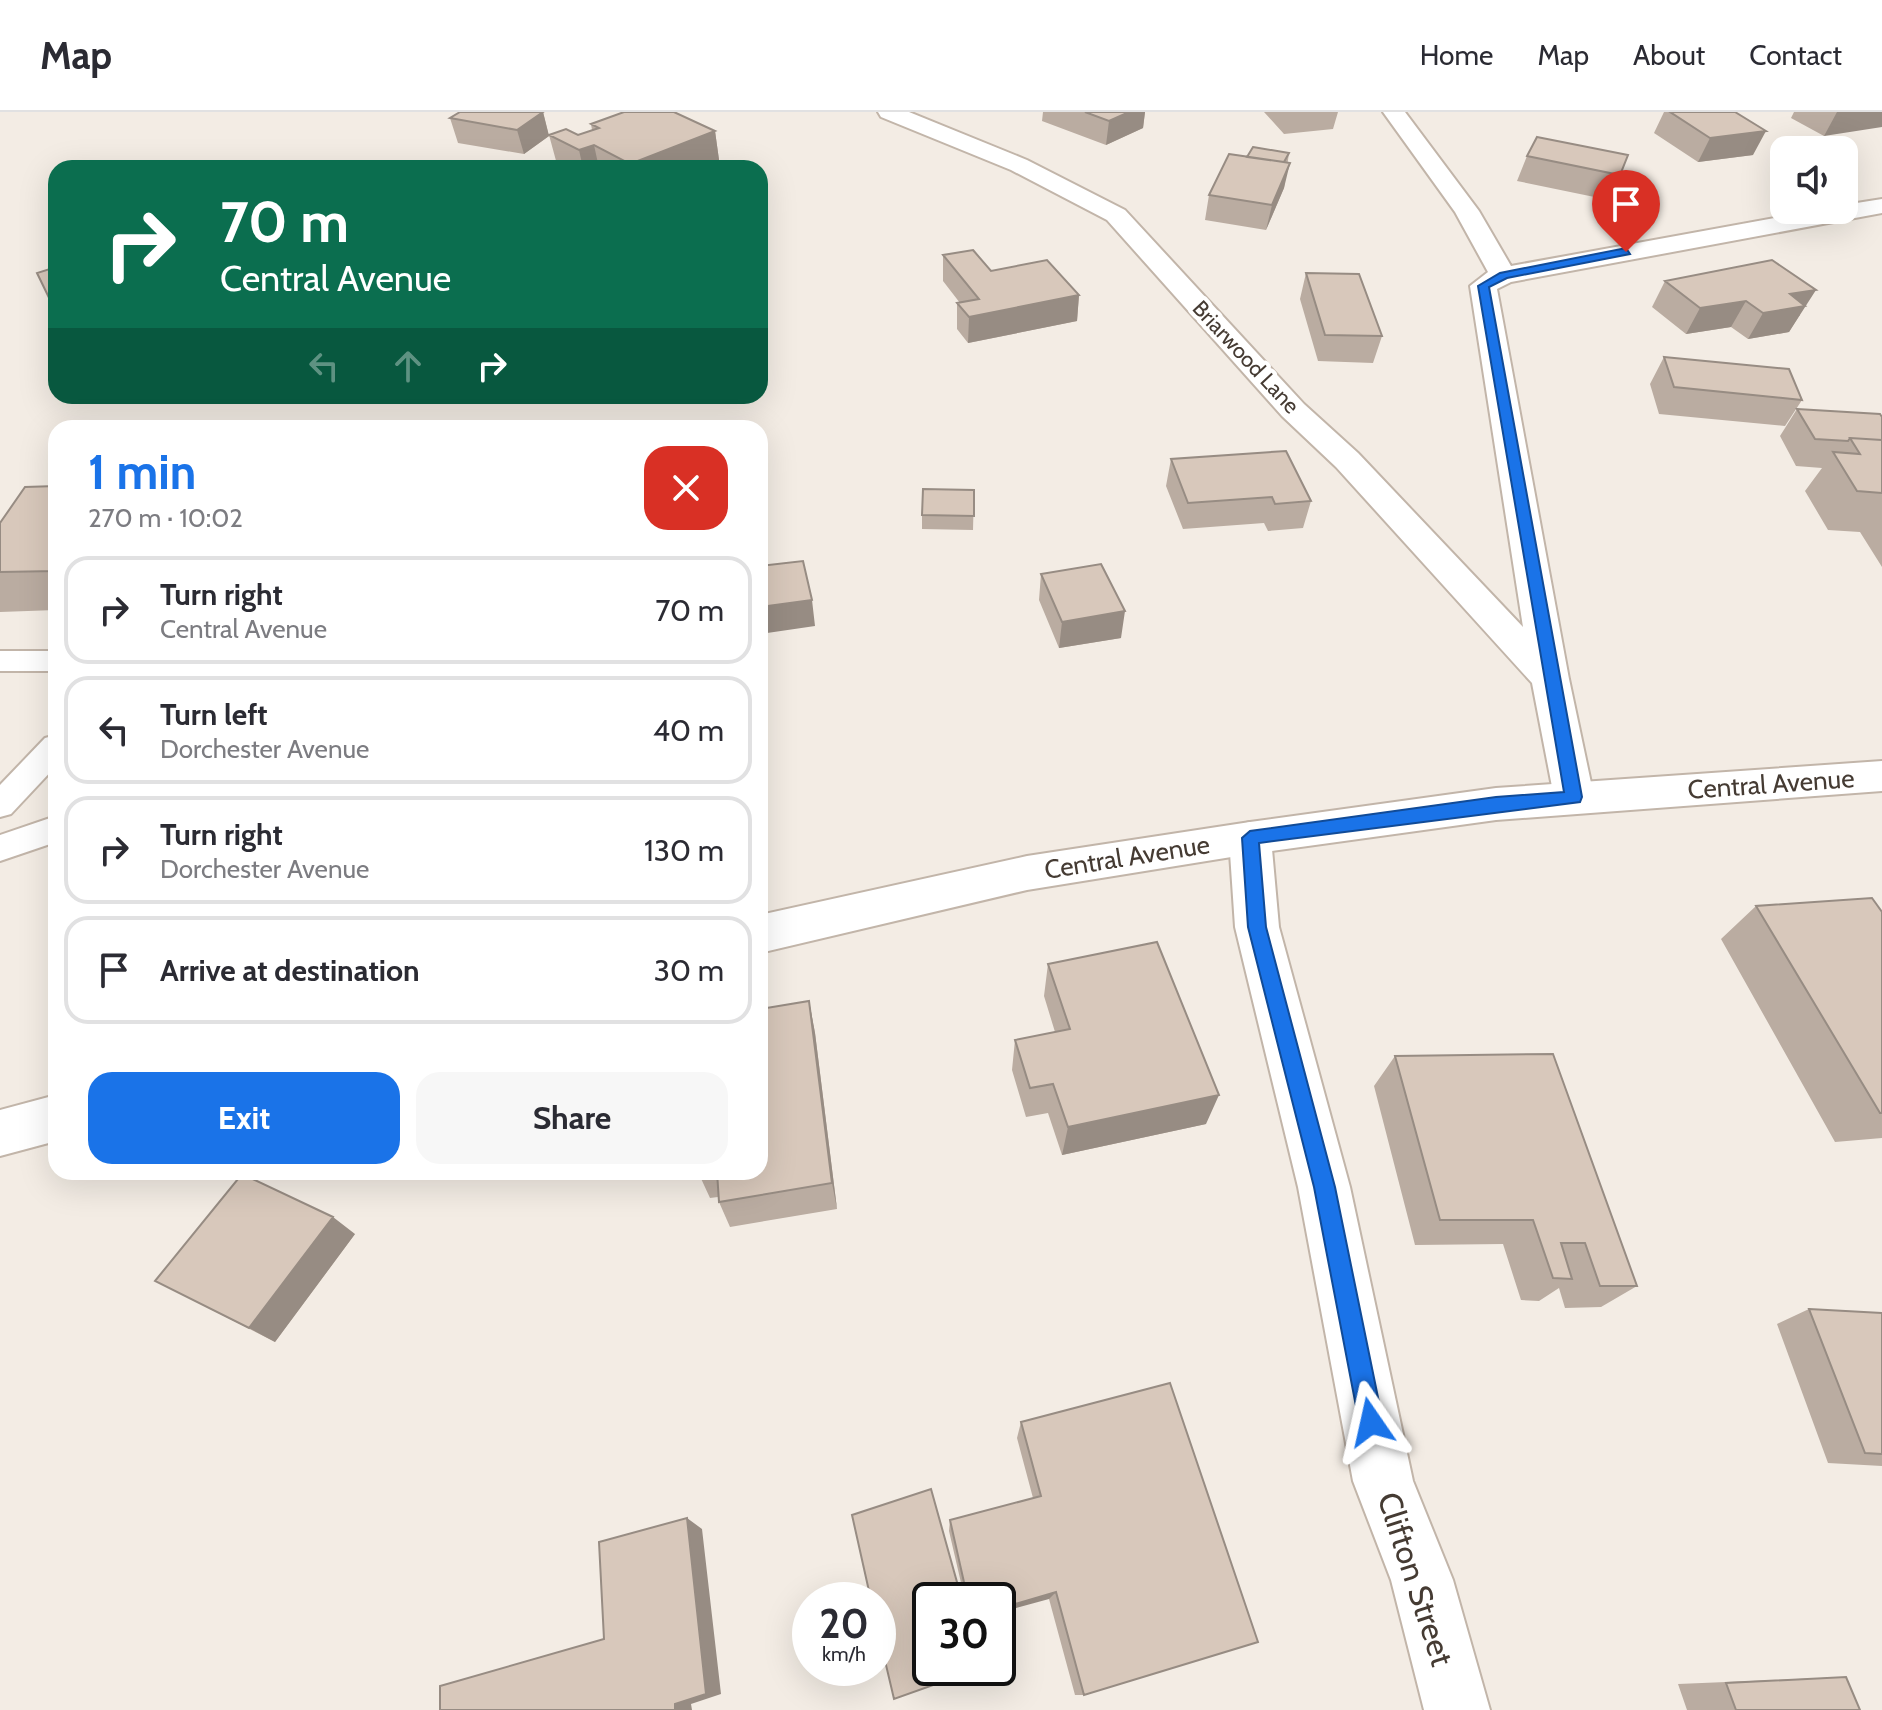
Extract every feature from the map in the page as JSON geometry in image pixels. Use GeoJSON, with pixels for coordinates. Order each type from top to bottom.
{"type":"FeatureCollection","features":[{"type":"Feature","properties":{"kind":"street","name":"Briarwood Lane"},"geometry":{"type":"LineString","coordinates":[[889,112],[1019,165],[1116,215],[1293,410],[1347,460],[1550,679]]}},
{"type":"Feature","properties":{"kind":"street"},"geometry":{"type":"LineString","coordinates":[[1394,112],[1467,211],[1503,275]]}},
{"type":"Feature","properties":{"kind":"street"},"geometry":{"type":"LineString","coordinates":[[1574,797],[1550,679],[1483,286],[1503,275],[1882,206]]}},
{"type":"Feature","properties":{"kind":"street","name":"Central Avenue"},"geometry":{"type":"LineString","coordinates":[[768,932],[1027,873],[1250,838],[1496,804],[1882,776]]}},
{"type":"Feature","properties":{"kind":"street","name":"Clifton Street"},"geometry":{"type":"LineString","coordinates":[[1250,838],[1257,927],[1324,1187],[1383,1481],[1422,1580],[1457,1710]]}},
{"type":"Feature","properties":{"kind":"street"},"geometry":{"type":"LineString","coordinates":[[0,1133],[48,1120]]}},
{"type":"Feature","properties":{"kind":"lane"},"geometry":{"type":"LineString","coordinates":[[0,661],[48,661]]}},
{"type":"Feature","properties":{"kind":"lane"},"geometry":{"type":"LineString","coordinates":[[0,805],[48,754]]}},
{"type":"Feature","properties":{"kind":"lane"},"geometry":{"type":"LineString","coordinates":[[0,848],[48,832]]}},
{"type":"Feature","properties":{"kind":"building"},"geometry":{"type":"Polygon","coordinates":[[[460,112],[543,112],[517,130],[450,118],[460,112]]]}},
{"type":"Feature","properties":{"kind":"building"},"geometry":{"type":"Polygon","coordinates":[[[624,112],[674,112],[715,131],[640,160],[622,160],[594,145],[579,150],[549,135],[566,129],[578,135],[599,128],[591,124],[624,112]]]}},
{"type":"Feature","properties":{"kind":"building"},"geometry":{"type":"Polygon","coordinates":[[[1085,112],[1129,112],[1109,121],[1085,112]]]}},
{"type":"Feature","properties":{"kind":"building"},"geometry":{"type":"Polygon","coordinates":[[[1670,112],[1735,112],[1766,131],[1710,138],[1670,112]]]}},
{"type":"Feature","properties":{"kind":"building"},"geometry":{"type":"Polygon","coordinates":[[[1537,137],[1628,155],[1620,175],[1527,156],[1537,137]]]}},
{"type":"Feature","properties":{"kind":"building"},"geometry":{"type":"Polygon","coordinates":[[[1253,147],[1289,153],[1284,162],[1247,157],[1253,147]]]}},
{"type":"Feature","properties":{"kind":"building"},"geometry":{"type":"Polygon","coordinates":[[[1229,154],[1290,163],[1272,205],[1209,195],[1229,154]]]}},
{"type":"Feature","properties":{"kind":"building"},"geometry":{"type":"Polygon","coordinates":[[[973,250],[991,271],[1047,260],[1079,295],[969,317],[957,303],[979,299],[943,255],[973,250]]]}},
{"type":"Feature","properties":{"kind":"building"},"geometry":{"type":"Polygon","coordinates":[[[1772,260],[1816,290],[1790,294],[1805,306],[1763,313],[1746,301],[1700,308],[1665,281],[1772,260]]]}},
{"type":"Feature","properties":{"kind":"building"},"geometry":{"type":"Polygon","coordinates":[[[48,270],[48,296],[37,273],[48,270]]]}},
{"type":"Feature","properties":{"kind":"building"},"geometry":{"type":"Polygon","coordinates":[[[1306,273],[1359,274],[1382,336],[1325,335],[1306,273]]]}},
{"type":"Feature","properties":{"kind":"building"},"geometry":{"type":"Polygon","coordinates":[[[1664,357],[1789,369],[1802,400],[1674,387],[1664,357]]]}},
{"type":"Feature","properties":{"kind":"building"},"geometry":{"type":"Polygon","coordinates":[[[1797,409],[1880,414],[1882,440],[1815,439],[1797,409]]]}},
{"type":"Feature","properties":{"kind":"building"},"geometry":{"type":"Polygon","coordinates":[[[1850,438],[1882,440],[1882,493],[1857,491],[1833,452],[1860,454],[1850,438]]]}},
{"type":"Feature","properties":{"kind":"building"},"geometry":{"type":"Polygon","coordinates":[[[1286,451],[1311,501],[1275,504],[1272,497],[1188,503],[1171,459],[1286,451]]]}},
{"type":"Feature","properties":{"kind":"building"},"geometry":{"type":"Polygon","coordinates":[[[48,486],[48,571],[0,572],[0,523],[25,487],[48,486]]]}},
{"type":"Feature","properties":{"kind":"building"},"geometry":{"type":"Polygon","coordinates":[[[923,489],[974,490],[974,516],[922,515],[923,489]]]}},
{"type":"Feature","properties":{"kind":"building"},"geometry":{"type":"Polygon","coordinates":[[[803,561],[812,600],[768,606],[768,565],[803,561]]]}},
{"type":"Feature","properties":{"kind":"building"},"geometry":{"type":"Polygon","coordinates":[[[1101,564],[1125,611],[1062,622],[1041,574],[1101,564]]]}},
{"type":"Feature","properties":{"kind":"building"},"geometry":{"type":"Polygon","coordinates":[[[1872,898],[1882,912],[1882,1113],[1756,906],[1872,898]]]}},
{"type":"Feature","properties":{"kind":"building"},"geometry":{"type":"Polygon","coordinates":[[[1157,942],[1219,1095],[1068,1127],[1053,1084],[1030,1088],[1015,1040],[1070,1029],[1048,964],[1157,942]]]}},
{"type":"Feature","properties":{"kind":"building"},"geometry":{"type":"Polygon","coordinates":[[[809,1001],[832,1183],[719,1202],[718,1180],[768,1180],[768,1008],[809,1001]]]}},
{"type":"Feature","properties":{"kind":"building"},"geometry":{"type":"Polygon","coordinates":[[[1553,1054],[1637,1286],[1600,1286],[1585,1243],[1561,1243],[1572,1279],[1553,1278],[1533,1220],[1440,1220],[1395,1056],[1553,1054]]]}},
{"type":"Feature","properties":{"kind":"building"},"geometry":{"type":"Polygon","coordinates":[[[237,1180],[255,1180],[333,1217],[249,1328],[155,1281],[237,1180]]]}},
{"type":"Feature","properties":{"kind":"building"},"geometry":{"type":"Polygon","coordinates":[[[1809,1309],[1882,1313],[1882,1454],[1865,1453],[1809,1309]]]}},
{"type":"Feature","properties":{"kind":"building"},"geometry":{"type":"Polygon","coordinates":[[[1170,1383],[1258,1642],[1084,1695],[1056,1592],[1016,1604],[1016,1582],[964,1582],[950,1520],[1041,1496],[1021,1422],[1170,1383]]]}},
{"type":"Feature","properties":{"kind":"building"},"geometry":{"type":"Polygon","coordinates":[[[931,1489],[957,1582],[912,1582],[912,1686],[930,1686],[894,1699],[891,1686],[896,1686],[896,1582],[867,1582],[852,1515],[931,1489]]]}},
{"type":"Feature","properties":{"kind":"building"},"geometry":{"type":"Polygon","coordinates":[[[687,1518],[706,1694],[675,1704],[675,1710],[440,1710],[440,1686],[604,1639],[599,1542],[687,1518]]]}},
{"type":"Feature","properties":{"kind":"building"},"geometry":{"type":"Polygon","coordinates":[[[1846,1677],[1860,1710],[1736,1710],[1726,1683],[1846,1677]]]}},
{"type":"Feature","properties":{"kind":"route"},"geometry":{"type":"LineString","coordinates":[[1371,1422],[1324,1187],[1257,927],[1250,838],[1496,804],[1574,797],[1550,679],[1483,286],[1503,275],[1626,252]]}}]}
